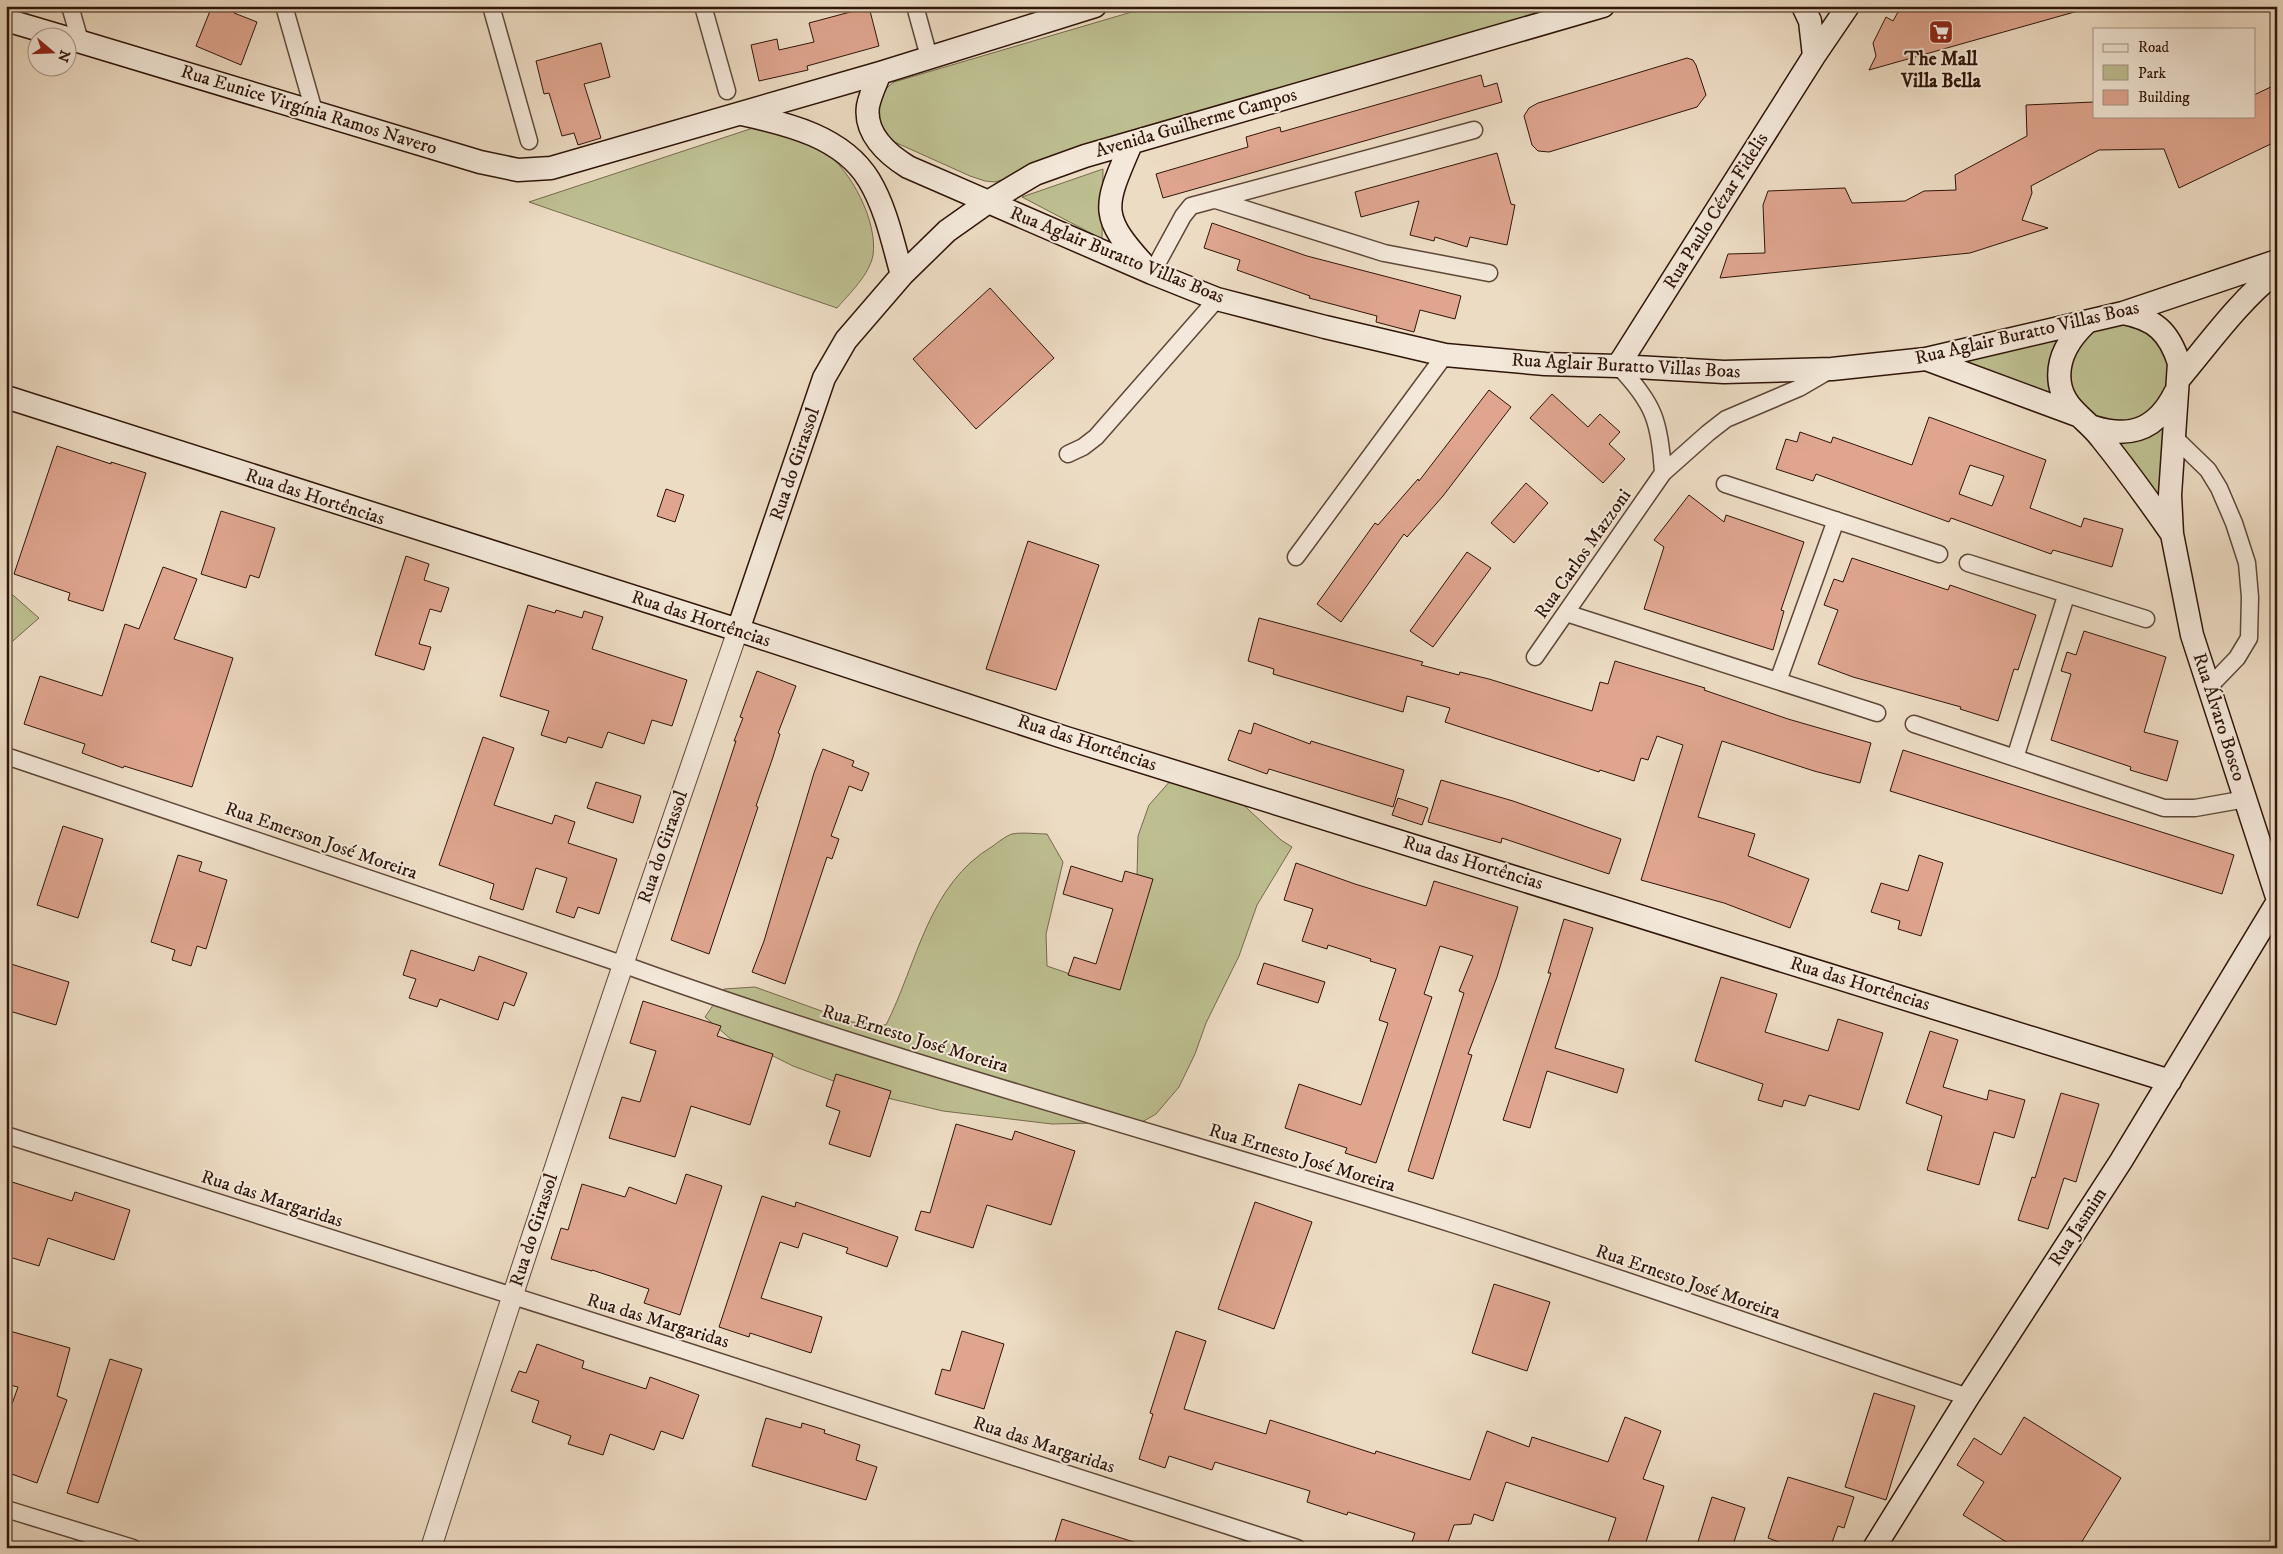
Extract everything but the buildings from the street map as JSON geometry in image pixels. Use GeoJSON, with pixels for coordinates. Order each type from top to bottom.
{"type":"FeatureCollection","features":[{"type":"Feature","properties":{"kind":"main road"},"geometry":{"type":"LineString","coordinates":[[739,114],[880,73],[1095,6]]}},
{"type":"Feature","properties":{"kind":"main road","name":"Avenida Guilherme Campos"},"geometry":{"type":"LineString","coordinates":[[988,202],[1035,174],[1085,156],[1603,6]]}},
{"type":"Feature","properties":{"kind":"main road"},"geometry":{"type":"LineString","coordinates":[[1803,6],[1810,21],[1814,56]]}},
{"type":"Feature","properties":{"kind":"main road","name":"Rua Paulo Cézar Fidelis"},"geometry":{"type":"LineString","coordinates":[[1618,366],[1814,56],[1848,6]]}},
{"type":"Feature","properties":{"kind":"main road","name":"Rua Eunice Virgínia Ramos Navero"},"geometry":{"type":"LineString","coordinates":[[6,20],[34,28]]}},
{"type":"Feature","properties":{"kind":"main road","name":"Rua Eunice Virgínia Ramos Navero"},"geometry":{"type":"LineString","coordinates":[[78,41],[480,162],[518,170],[552,168],[739,114]]}},
{"type":"Feature","properties":{"kind":"main road"},"geometry":{"type":"LineString","coordinates":[[880,73],[868,106],[870,125],[889,156],[908,167],[988,202]]}},
{"type":"Feature","properties":{"kind":"main road"},"geometry":{"type":"LineString","coordinates":[[739,114],[782,123],[814,135],[841,149],[857,163],[869,180],[884,211],[902,274]]}},
{"type":"Feature","properties":{"kind":"main road"},"geometry":{"type":"LineString","coordinates":[[1131,144],[1115,180],[1110,202],[1111,220],[1121,240],[1152,273]]}},
{"type":"Feature","properties":{"kind":"main road","name":"Rua Aglair Buratto Villas Boas"},"geometry":{"type":"LineString","coordinates":[[988,202],[1217,299],[1325,328],[1445,355],[1545,364],[1724,372],[1832,369],[1926,359],[2123,313],[2277,261]]}},
{"type":"Feature","properties":{"kind":"main road","name":"Rua do Girassol"},"geometry":{"type":"LineString","coordinates":[[738,630],[828,370],[846,340],[902,274],[947,232],[988,202]]}},
{"type":"Feature","properties":{"kind":"main road"},"geometry":{"type":"LineString","coordinates":[[1926,359],[2085,421],[2108,432],[2125,433],[2142,428],[2168,408],[2177,386],[2230,318],[2265,280],[2277,271]]}},
{"type":"Feature","properties":{"kind":"main road","name":"Rua Álvaro Bosco"},"geometry":{"type":"LineString","coordinates":[[2123,313],[2139,316],[2153,323],[2165,334],[2174,348],[2179,363],[2170,495],[2172,534],[2192,635],[2277,897]]}},
{"type":"Feature","properties":{"kind":"main road","name":"Rua Álvaro Bosco"},"geometry":{"type":"LineString","coordinates":[[2086,323],[2073,335],[2064,350],[2060,367],[2060,384],[2066,401],[2134,479],[2172,534]]}},
{"type":"Feature","properties":{"kind":"main road","name":"Rua das Hortências"},"geometry":{"type":"LineString","coordinates":[[6,397],[738,630],[1066,738],[2170,1081]]}},
{"type":"Feature","properties":{"kind":"main road","name":"Rua Jasmim"},"geometry":{"type":"LineString","coordinates":[[1874,1548],[1968,1397],[2115,1169],[2277,904]]}},
{"type":"Feature","properties":{"kind":"street"},"geometry":{"type":"LineString","coordinates":[[70,6],[71,28]]}},
{"type":"Feature","properties":{"kind":"street"},"geometry":{"type":"LineString","coordinates":[[284,6],[314,111]]}},
{"type":"Feature","properties":{"kind":"street"},"geometry":{"type":"LineString","coordinates":[[491,6],[529,141]]}},
{"type":"Feature","properties":{"kind":"street"},"geometry":{"type":"LineString","coordinates":[[703,6],[727,91]]}},
{"type":"Feature","properties":{"kind":"street"},"geometry":{"type":"LineString","coordinates":[[916,11],[929,57]]}},
{"type":"Feature","properties":{"kind":"street"},"geometry":{"type":"LineString","coordinates":[[1152,273],[1183,216],[1191,206],[1474,130]]}},
{"type":"Feature","properties":{"kind":"street"},"geometry":{"type":"LineString","coordinates":[[1216,200],[1384,253],[1489,274]]}},
{"type":"Feature","properties":{"kind":"street"},"geometry":{"type":"LineString","coordinates":[[1068,454],[1083,447],[1096,436],[1217,299]]}},
{"type":"Feature","properties":{"kind":"street"},"geometry":{"type":"LineString","coordinates":[[1296,557],[1445,355]]}},
{"type":"Feature","properties":{"kind":"street"},"geometry":{"type":"LineString","coordinates":[[1618,366],[1639,388],[1652,411],[1661,439],[1664,473]]}},
{"type":"Feature","properties":{"kind":"street","name":"Rua Carlos Mazzoni"},"geometry":{"type":"LineString","coordinates":[[1535,657],[1664,473],[1726,419],[1799,388],[1832,369]]}},
{"type":"Feature","properties":{"kind":"street"},"geometry":{"type":"LineString","coordinates":[[2174,437],[2208,470],[2219,488],[2234,523],[2247,563],[2250,597],[2249,638],[2237,658],[2208,688]]}},
{"type":"Feature","properties":{"kind":"street"},"geometry":{"type":"LineString","coordinates":[[1725,484],[1939,554]]}},
{"type":"Feature","properties":{"kind":"street"},"geometry":{"type":"LineString","coordinates":[[1778,681],[1836,520]]}},
{"type":"Feature","properties":{"kind":"street"},"geometry":{"type":"LineString","coordinates":[[1968,563],[2066,596],[2146,619]]}},
{"type":"Feature","properties":{"kind":"street"},"geometry":{"type":"LineString","coordinates":[[2015,758],[2066,596]]}},
{"type":"Feature","properties":{"kind":"street"},"geometry":{"type":"LineString","coordinates":[[1566,613],[1877,714]]}},
{"type":"Feature","properties":{"kind":"street","name":"Rua do Girassol"},"geometry":{"type":"LineString","coordinates":[[431,1548],[622,964],[738,630]]}},
{"type":"Feature","properties":{"kind":"street"},"geometry":{"type":"LineString","coordinates":[[1914,724],[2164,808],[2196,808],[2246,799]]}},
{"type":"Feature","properties":{"kind":"street","name":"Rua Emerson José Moreira"},"geometry":{"type":"LineString","coordinates":[[6,756],[622,964]]}},
{"type":"Feature","properties":{"kind":"street","name":"Rua Ernesto José Moreira"},"geometry":{"type":"LineString","coordinates":[[622,964],[836,1037],[1458,1226],[1968,1397]]}},
{"type":"Feature","properties":{"kind":"street","name":"Rua das Margaridas"},"geometry":{"type":"LineString","coordinates":[[6,1135],[1297,1548]]}},
{"type":"Feature","properties":{"kind":"street"},"geometry":{"type":"LineString","coordinates":[[6,1508],[133,1548]]}},
{"type":"Feature","properties":{"kind":"green space"},"geometry":{"type":"Polygon","coordinates":[[[1152,6],[1575,6],[995,182],[970,176],[890,140],[875,115],[879,94],[894,82],[1152,6]]]}},
{"type":"Feature","properties":{"kind":"green space"},"geometry":{"type":"Polygon","coordinates":[[[756,127],[783,133],[809,142],[824,151],[844,171],[853,184],[867,213],[873,242],[871,262],[853,290],[837,308],[529,202],[756,127]]]}},
{"type":"Feature","properties":{"kind":"green space"},"geometry":{"type":"Polygon","coordinates":[[[1103,169],[1102,239],[1022,197],[1103,169]]]}},
{"type":"Feature","properties":{"kind":"green space"},"geometry":{"type":"Polygon","coordinates":[[[2111,321],[2144,327],[2166,351],[2170,385],[2152,415],[2119,426],[2086,414],[2067,384],[2072,351],[2081,337],[2111,321]]]}},
{"type":"Feature","properties":{"kind":"green space"},"geometry":{"type":"Polygon","coordinates":[[[2066,335],[2063,405],[1948,360],[2066,335]]]}},
{"type":"Feature","properties":{"kind":"green space"},"geometry":{"type":"Polygon","coordinates":[[[2170,414],[2165,516],[2107,436],[2170,414]]]}},
{"type":"Feature","properties":{"kind":"green space"},"geometry":{"type":"Polygon","coordinates":[[[6,589],[39,618],[6,647],[6,589]]]}},
{"type":"Feature","properties":{"kind":"green space"},"geometry":{"type":"Polygon","coordinates":[[[1172,779],[1235,797],[1281,840],[1292,847],[1257,905],[1239,956],[1206,1023],[1195,1054],[1179,1087],[1156,1114],[1128,1130],[1096,1123],[1052,1124],[943,1111],[866,1093],[793,1066],[763,1051],[732,1040],[705,1017],[724,989],[755,987],[852,1022],[886,1025],[927,927],[953,881],[971,862],[1005,838],[1016,833],[1047,834],[1063,862],[1046,934],[1047,966],[1079,977],[1112,967],[1137,875],[1138,836],[1149,805],[1172,779]]]}},
{"type":"Feature","properties":{"kind":"place","name":"The Mall Villa Bella"},"geometry":{"type":"Point","coordinates":[1941,32]}}]}
